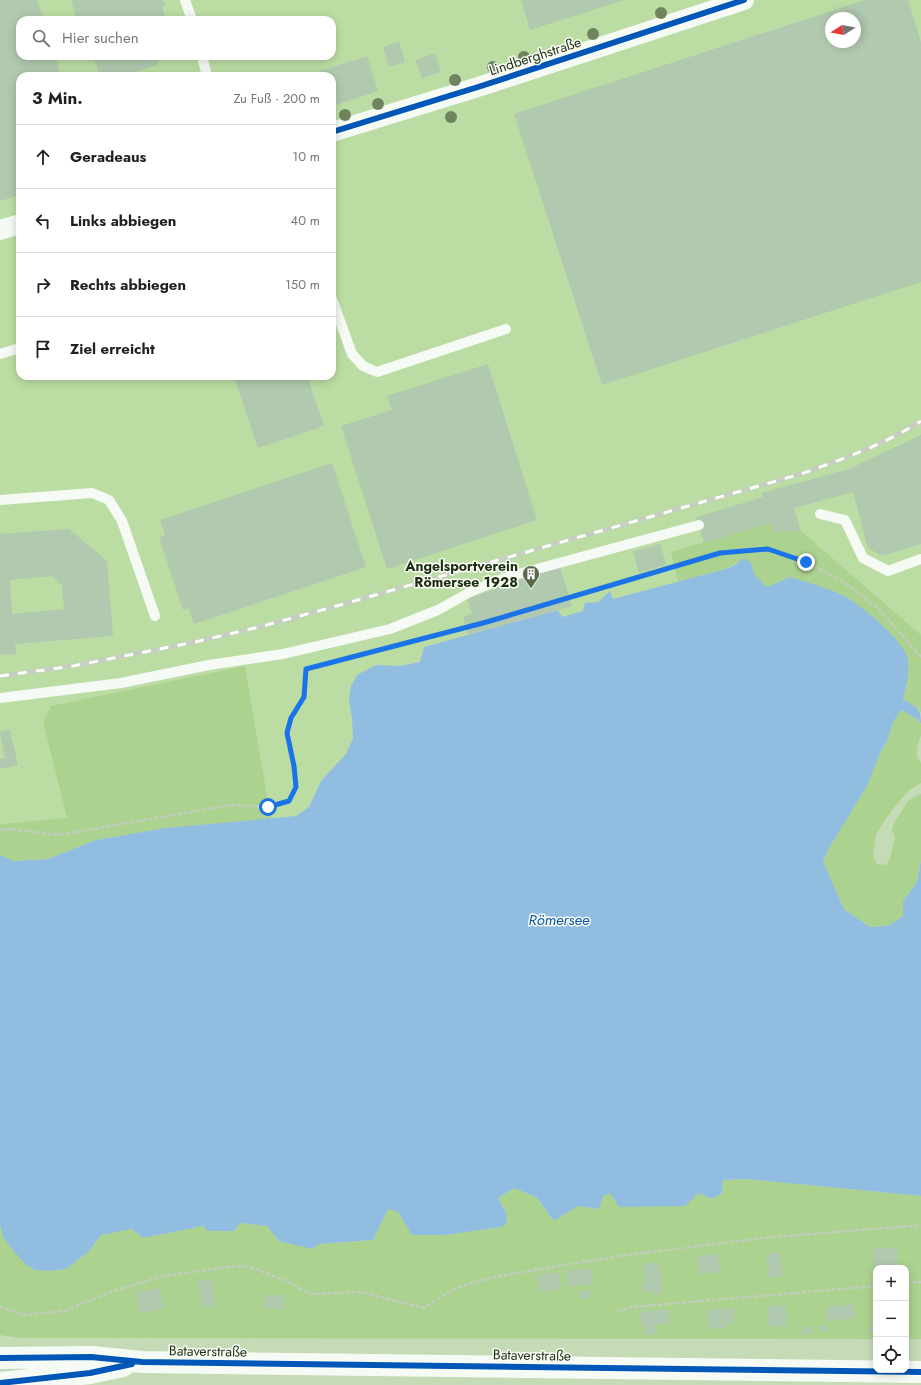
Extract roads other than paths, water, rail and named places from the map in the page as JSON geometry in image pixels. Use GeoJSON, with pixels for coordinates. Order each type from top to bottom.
{"type":"FeatureCollection","features":[{"type":"Feature","properties":{"kind":"street","name":"Lindberghstraße"},"geometry":{"type":"LineString","coordinates":[[336,131],[478,87],[744,0]]}},
{"type":"Feature","properties":{"kind":"street"},"geometry":{"type":"LineString","coordinates":[[0,230],[16,225]]}},
{"type":"Feature","properties":{"kind":"street","name":"Bataverstraße"},"geometry":{"type":"LineString","coordinates":[[0,1358],[91,1356],[142,1362],[921,1372]]}},
{"type":"Feature","properties":{"kind":"street","name":"Bataverstraße"},"geometry":{"type":"LineString","coordinates":[[0,1383],[90,1373],[142,1362]]}},
{"type":"Feature","properties":{"kind":"lane"},"geometry":{"type":"LineString","coordinates":[[185,0],[191,16]]}},
{"type":"Feature","properties":{"kind":"lane"},"geometry":{"type":"LineString","coordinates":[[203,60],[205,72]]}},
{"type":"Feature","properties":{"kind":"lane"},"geometry":{"type":"LineString","coordinates":[[336,310],[352,354],[363,366],[377,372],[506,329]]}},
{"type":"Feature","properties":{"kind":"lane"},"geometry":{"type":"LineString","coordinates":[[0,354],[16,349]]}},
{"type":"Feature","properties":{"kind":"lane"},"geometry":{"type":"LineString","coordinates":[[0,500],[92,493],[109,500],[122,521],[155,616]]}},
{"type":"Feature","properties":{"kind":"lane"},"geometry":{"type":"LineString","coordinates":[[820,514],[845,520],[863,558],[888,571],[921,559]]}},
{"type":"Feature","properties":{"kind":"lane"},"geometry":{"type":"LineString","coordinates":[[0,698],[121,683],[209,665],[283,654],[390,629],[438,610],[470,592],[504,578],[699,524]]}},
{"type":"Feature","properties":{"kind":"water","name":"Römersee"},"geometry":{"type":"Polygon","coordinates":[[[745,558],[751,563],[755,576],[767,587],[790,577],[817,585],[850,599],[870,614],[890,633],[905,652],[908,660],[906,690],[903,699],[917,708],[920,714],[921,724],[917,719],[901,710],[893,722],[888,739],[880,753],[868,784],[829,848],[823,861],[844,909],[870,927],[888,926],[903,916],[903,901],[917,882],[921,860],[921,1196],[747,1179],[723,1180],[722,1193],[712,1199],[698,1193],[685,1206],[619,1207],[610,1193],[603,1196],[599,1209],[578,1206],[554,1221],[536,1197],[514,1188],[498,1198],[507,1215],[506,1223],[502,1227],[445,1235],[412,1235],[398,1212],[388,1209],[373,1240],[319,1244],[312,1249],[279,1241],[267,1226],[240,1223],[234,1231],[208,1231],[203,1226],[143,1238],[132,1229],[101,1235],[88,1252],[66,1269],[50,1271],[35,1270],[24,1263],[4,1239],[0,1225],[0,855],[13,861],[48,859],[96,840],[165,828],[296,816],[309,807],[321,781],[346,754],[353,738],[349,700],[351,686],[357,675],[376,665],[400,666],[420,662],[424,647],[558,610],[562,617],[583,611],[585,603],[598,602],[610,591],[613,599],[729,568],[745,558]]]}},
{"type":"Feature","properties":{"kind":"railway"},"geometry":{"type":"LineString","coordinates":[[0,676],[73,666],[195,642],[333,607],[801,474],[878,444],[907,430],[921,421]]}},
{"type":"Feature","properties":{"kind":"place","name":"Angelsportverein Römersee 1928"},"geometry":{"type":"Point","coordinates":[531,589]}}]}
